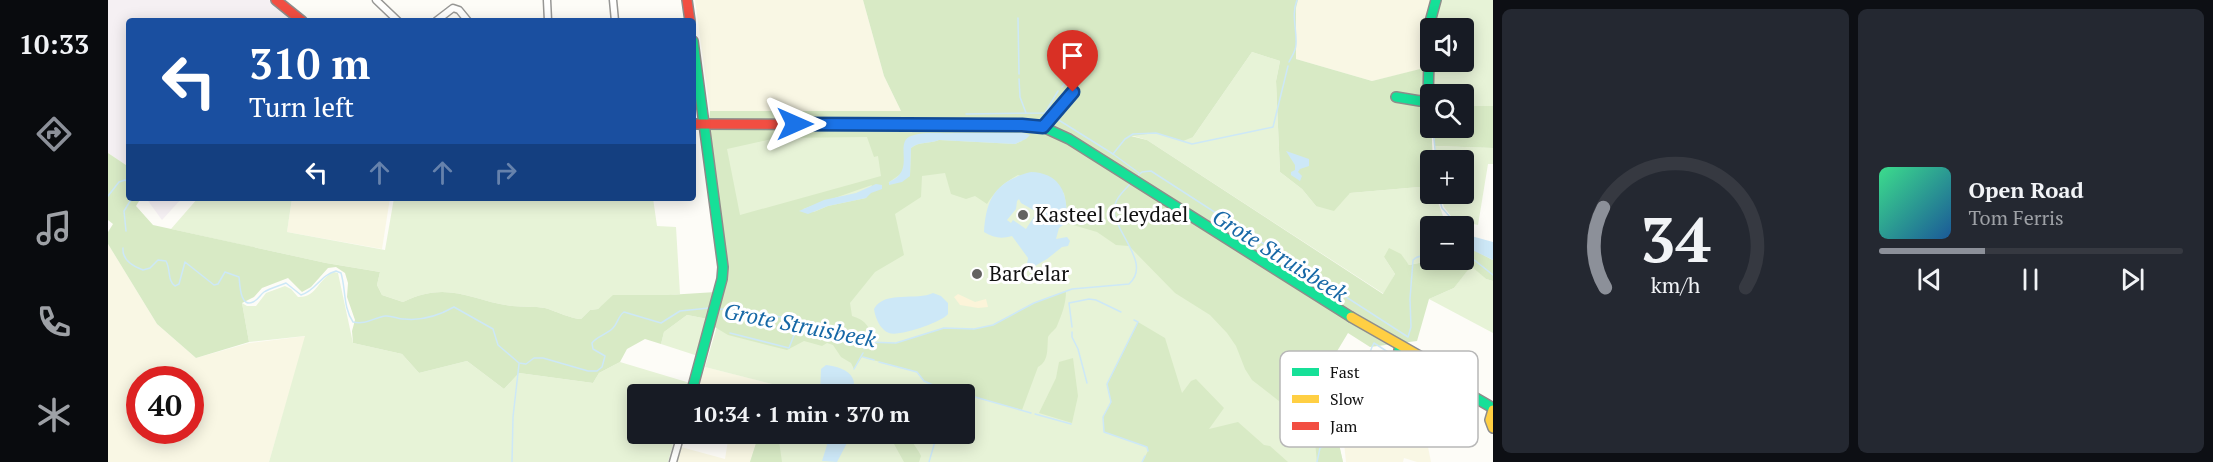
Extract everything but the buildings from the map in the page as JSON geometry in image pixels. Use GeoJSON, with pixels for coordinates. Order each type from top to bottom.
{"type":"FeatureCollection","features":[{"type":"Feature","properties":{"kind":"street"},"geometry":{"type":"LineString","coordinates":[[276,0],[298,18]]}},
{"type":"Feature","properties":{"kind":"street"},"geometry":{"type":"LineString","coordinates":[[547,0],[548,18]]}},
{"type":"Feature","properties":{"kind":"street"},"geometry":{"type":"LineString","coordinates":[[613,0],[615,18]]}},
{"type":"Feature","properties":{"kind":"street"},"geometry":{"type":"LineString","coordinates":[[687,0],[690,18]]}},
{"type":"Feature","properties":{"kind":"street"},"geometry":{"type":"LineString","coordinates":[[1396,97],[1420,101],[1428,98],[1430,22],[1436,0]]}},
{"type":"Feature","properties":{"kind":"street"},"geometry":{"type":"LineString","coordinates":[[378,1],[395,18]]}},
{"type":"Feature","properties":{"kind":"street"},"geometry":{"type":"LineString","coordinates":[[440,18],[453,8],[459,10],[465,18]]}},
{"type":"Feature","properties":{"kind":"street"},"geometry":{"type":"LineString","coordinates":[[694,384],[722,279],[723,267],[696,64]]}},
{"type":"Feature","properties":{"kind":"street"},"geometry":{"type":"LineString","coordinates":[[1043,127],[1073,92]]}},
{"type":"Feature","properties":{"kind":"street"},"geometry":{"type":"LineString","coordinates":[[696,124],[1022,125],[1043,127],[1069,139],[1383,337],[1400,351]]}},
{"type":"Feature","properties":{"kind":"street"},"geometry":{"type":"LineString","coordinates":[[1478,399],[1493,409],[1490,420],[1493,428]]}},
{"type":"Feature","properties":{"kind":"street"},"geometry":{"type":"LineString","coordinates":[[673,462],[678,444]]}},
{"type":"Feature","properties":{"kind":"shaded area"},"geometry":{"type":"Polygon","coordinates":[[[108,0],[269,0],[290,18],[126,18],[126,165],[108,153],[108,0]]]}},
{"type":"Feature","properties":{"kind":"shaded area"},"geometry":{"type":"Polygon","coordinates":[[[695,0],[863,0],[884,76],[901,111],[710,111],[695,0]]]}},
{"type":"Feature","properties":{"kind":"shaded area"},"geometry":{"type":"Polygon","coordinates":[[[1298,0],[1432,0],[1430,18],[1420,18],[1420,69],[1372,81],[1296,59],[1298,0]]]}},
{"type":"Feature","properties":{"kind":"shaded area"},"geometry":{"type":"Polygon","coordinates":[[[148,201],[179,201],[162,220],[148,201]]]}},
{"type":"Feature","properties":{"kind":"shaded area"},"geometry":{"type":"Polygon","coordinates":[[[292,201],[390,201],[382,249],[287,232],[292,201]]]}},
{"type":"Feature","properties":{"kind":"shaded area"},"geometry":{"type":"Polygon","coordinates":[[[108,244],[157,324],[196,358],[249,343],[306,336],[269,462],[108,462],[108,244]]]}},
{"type":"Feature","properties":{"kind":"shaded area"},"geometry":{"type":"Polygon","coordinates":[[[705,367],[773,384],[700,384],[705,367]]]}},
{"type":"Feature","properties":{"kind":"shaded area"},"geometry":{"type":"Polygon","coordinates":[[[727,444],[756,444],[750,462],[677,462],[681,447],[725,459],[727,444]]]}},
{"type":"Feature","properties":{"kind":"shaded area"},"geometry":{"type":"Polygon","coordinates":[[[1344,447],[1428,447],[1431,462],[1417,462],[1404,458],[1403,462],[1346,462],[1344,447]]]}},
{"type":"Feature","properties":{"kind":"green space"},"geometry":{"type":"Polygon","coordinates":[[[863,0],[1298,0],[1296,59],[1372,81],[1420,69],[1420,72],[1425,72],[1427,84],[1420,84],[1420,138],[1432,138],[1433,150],[1420,150],[1420,187],[1350,193],[1334,211],[1316,206],[1302,189],[1280,172],[1276,81],[1280,61],[1252,52],[1193,137],[1183,141],[1156,133],[1131,136],[1147,140],[1383,294],[1395,274],[1384,257],[1389,248],[1401,254],[1409,265],[1420,263],[1420,270],[1468,270],[1454,288],[1429,299],[1417,341],[1370,347],[1348,333],[1337,351],[1280,351],[1280,402],[1252,380],[1236,346],[1210,315],[1175,293],[1129,246],[1116,245],[1097,232],[1066,223],[1067,210],[1064,193],[1018,175],[1000,187],[987,204],[975,196],[966,199],[951,194],[945,173],[922,176],[921,197],[895,214],[904,255],[875,272],[850,303],[852,316],[867,325],[874,343],[896,343],[944,328],[974,329],[993,325],[1034,303],[1066,291],[1061,317],[1048,337],[1046,358],[1038,367],[1022,410],[975,397],[975,384],[931,384],[924,381],[917,372],[862,357],[854,369],[851,363],[841,357],[833,345],[827,343],[822,346],[804,341],[787,350],[728,335],[713,326],[724,280],[707,137],[710,111],[901,111],[884,76],[863,0]],[[954,133],[912,136],[902,173],[888,183],[910,176],[911,148],[918,144],[939,140],[1015,144],[1022,141],[1016,134],[954,133]],[[867,137],[776,138],[727,149],[740,215],[881,176],[878,156],[874,157],[867,137]],[[872,185],[803,209],[814,212],[828,206],[866,198],[872,185]]]}},
{"type":"Feature","properties":{"kind":"green space"},"geometry":{"type":"Polygon","coordinates":[[[1440,0],[1493,0],[1493,106],[1474,106],[1474,84],[1433,84],[1432,72],[1474,72],[1474,18],[1436,18],[1440,0]]]}},
{"type":"Feature","properties":{"kind":"green space"},"geometry":{"type":"Polygon","coordinates":[[[1252,52],[1280,61],[1276,81],[1280,172],[1302,189],[1316,206],[1350,193],[1420,187],[1420,204],[1438,204],[1442,216],[1420,216],[1420,263],[1409,265],[1402,257],[1384,257],[1395,274],[1384,294],[1147,140],[1130,135],[1156,133],[1193,137],[1252,52]]]}},
{"type":"Feature","properties":{"kind":"green space"},"geometry":{"type":"Polygon","coordinates":[[[1474,106],[1493,106],[1493,148],[1435,146],[1435,138],[1474,138],[1474,106]]]}},
{"type":"Feature","properties":{"kind":"green space"},"geometry":{"type":"Polygon","coordinates":[[[1027,131],[1280,370],[1280,447],[1339,447],[1343,462],[750,462],[756,444],[975,444],[975,384],[772,384],[705,367],[722,309],[709,137],[1027,131]]]}},
{"type":"Feature","properties":{"kind":"green space"},"geometry":{"type":"Polygon","coordinates":[[[1435,146],[1493,148],[1493,164],[1488,164],[1478,225],[1474,224],[1474,216],[1451,216],[1443,204],[1474,204],[1474,150],[1436,150],[1435,146]]]}},
{"type":"Feature","properties":{"kind":"green space"},"geometry":{"type":"Polygon","coordinates":[[[108,153],[126,165],[126,201],[139,201],[136,206],[153,225],[326,263],[380,272],[377,285],[382,295],[403,302],[433,292],[446,292],[512,306],[545,308],[581,319],[590,310],[598,309],[613,295],[716,292],[708,319],[687,315],[664,332],[661,344],[645,339],[627,349],[620,362],[599,373],[593,383],[519,373],[504,389],[467,361],[419,373],[402,354],[353,343],[352,331],[355,320],[347,297],[348,283],[345,273],[336,267],[328,268],[311,287],[302,292],[288,278],[262,288],[254,297],[242,303],[249,342],[196,358],[157,324],[108,244],[108,232],[113,224],[108,220],[108,153]]]}},
{"type":"Feature","properties":{"kind":"green space"},"geometry":{"type":"Polygon","coordinates":[[[195,201],[292,201],[287,232],[385,250],[393,201],[653,201],[657,226],[676,227],[680,294],[607,302],[598,309],[590,310],[581,319],[545,308],[512,306],[446,292],[433,292],[403,302],[382,295],[377,285],[380,272],[326,263],[171,229],[195,201]]]}},
{"type":"Feature","properties":{"kind":"green space"},"geometry":{"type":"Polygon","coordinates":[[[1474,250],[1493,260],[1493,281],[1486,279],[1474,269],[1474,250]]]}},
{"type":"Feature","properties":{"kind":"green space"},"geometry":{"type":"Polygon","coordinates":[[[1474,268],[1486,279],[1493,281],[1493,333],[1429,299],[1454,288],[1467,270],[1474,270],[1474,268]]]}},
{"type":"Feature","properties":{"kind":"green space"},"geometry":{"type":"Polygon","coordinates":[[[334,272],[338,273],[353,343],[402,354],[419,373],[467,361],[504,389],[519,373],[593,383],[599,373],[620,362],[690,383],[627,384],[627,444],[673,444],[668,462],[269,462],[305,336],[249,342],[242,303],[247,306],[256,306],[266,293],[285,286],[298,297],[304,296],[314,291],[334,272]]]}},
{"type":"Feature","properties":{"kind":"green space"},"geometry":{"type":"Polygon","coordinates":[[[687,315],[708,319],[698,356],[661,344],[664,332],[687,315]]]}},
{"type":"Feature","properties":{"kind":"green space"},"geometry":{"type":"Polygon","coordinates":[[[1138,322],[1165,338],[1182,393],[1191,381],[1196,379],[1224,408],[1209,429],[1238,422],[1288,462],[1142,462],[1148,451],[1147,447],[1104,432],[1103,417],[1111,402],[1107,384],[1138,322]]]}},
{"type":"Feature","properties":{"kind":"green space"},"geometry":{"type":"Polygon","coordinates":[[[1073,358],[1078,396],[1072,423],[1039,413],[1056,378],[1059,362],[1073,358]]]}},
{"type":"Feature","properties":{"kind":"green space"},"geometry":{"type":"Polygon","coordinates":[[[756,444],[779,444],[782,462],[750,462],[756,444]]]}},
{"type":"Feature","properties":{"kind":"green space"},"geometry":{"type":"Polygon","coordinates":[[[894,444],[914,444],[921,456],[919,462],[904,462],[894,444]]]}},
{"type":"Feature","properties":{"kind":"green space"},"geometry":{"type":"Polygon","coordinates":[[[1316,447],[1340,447],[1343,462],[1317,462],[1316,447]]]}},
{"type":"Feature","properties":{"kind":"sand"},"geometry":{"type":"Polygon","coordinates":[[[958,294],[975,302],[986,299],[988,307],[960,305],[954,297],[958,294]]]}},
{"type":"Feature","properties":{"kind":"water"},"geometry":{"type":"Polygon","coordinates":[[[1023,133],[1030,135],[1015,144],[939,140],[918,144],[911,148],[910,176],[902,182],[889,185],[889,182],[902,171],[904,145],[911,136],[1023,133]]]}},
{"type":"Feature","properties":{"kind":"water"},"geometry":{"type":"Polygon","coordinates":[[[1286,151],[1309,159],[1309,166],[1298,172],[1302,176],[1300,181],[1291,175],[1291,172],[1295,170],[1295,165],[1286,151]]]}},
{"type":"Feature","properties":{"kind":"water"},"geometry":{"type":"Polygon","coordinates":[[[1031,172],[1042,173],[1056,181],[1064,195],[1067,213],[1066,223],[1059,228],[1056,239],[1067,237],[1070,241],[1068,246],[1062,247],[1047,259],[1016,277],[1013,272],[1027,264],[1028,258],[1012,236],[991,236],[984,232],[987,210],[995,193],[1009,180],[1031,172]],[[1019,199],[1016,209],[1007,220],[1011,223],[1013,220],[1026,229],[1037,212],[1021,203],[1019,199]]]}},
{"type":"Feature","properties":{"kind":"water"},"geometry":{"type":"Polygon","coordinates":[[[876,184],[882,185],[882,189],[871,193],[866,198],[828,206],[808,214],[799,211],[824,200],[856,193],[876,184]]]}},
{"type":"Feature","properties":{"kind":"water"},"geometry":{"type":"Polygon","coordinates":[[[1474,237],[1493,242],[1493,260],[1474,251],[1474,237]]]}},
{"type":"Feature","properties":{"kind":"water"},"geometry":{"type":"Polygon","coordinates":[[[933,293],[941,296],[948,303],[948,314],[938,321],[894,334],[883,329],[878,323],[874,309],[879,303],[893,298],[933,293]]]}},
{"type":"Feature","properties":{"kind":"water"},"geometry":{"type":"Polygon","coordinates":[[[826,365],[845,370],[851,376],[854,384],[820,384],[821,369],[826,365]]]}},
{"type":"Feature","properties":{"kind":"water"},"geometry":{"type":"Polygon","coordinates":[[[846,444],[837,462],[822,461],[827,445],[846,444]]]}},
{"type":"Feature","properties":{"kind":"waterway"},"geometry":{"type":"LineString","coordinates":[[1289,62],[1296,47],[1294,17],[1297,0]]}},
{"type":"Feature","properties":{"kind":"waterway"},"geometry":{"type":"LineString","coordinates":[[1018,18],[1019,74]]}},
{"type":"Feature","properties":{"kind":"waterway"},"geometry":{"type":"LineString","coordinates":[[1113,154],[1125,139],[1133,134],[1156,133],[1192,144],[1273,127],[1288,66]]}},
{"type":"Feature","properties":{"kind":"waterway"},"geometry":{"type":"LineString","coordinates":[[1062,87],[1077,70]]}},
{"type":"Feature","properties":{"kind":"waterway"},"geometry":{"type":"LineString","coordinates":[[1019,79],[1020,97],[1026,113]]}},
{"type":"Feature","properties":{"kind":"waterway"},"geometry":{"type":"LineString","coordinates":[[966,114],[1045,113],[1058,91]]}},
{"type":"Feature","properties":{"kind":"waterway"},"geometry":{"type":"LineString","coordinates":[[1057,119],[1139,173]]}},
{"type":"Feature","properties":{"kind":"waterway"},"geometry":{"type":"LineString","coordinates":[[1434,138],[1435,150]]}},
{"type":"Feature","properties":{"kind":"waterway","name":"Grote Struisbeek"},"geometry":{"type":"LineString","coordinates":[[1136,177],[1142,172],[1151,171],[1408,337],[1411,327],[1410,299],[1413,260],[1420,256]]}},
{"type":"Feature","properties":{"kind":"waterway","name":"Grote Struisbeek"},"geometry":{"type":"LineString","coordinates":[[108,196],[119,182],[126,181]]}},
{"type":"Feature","properties":{"kind":"waterway","name":"Grote Struisbeek"},"geometry":{"type":"LineString","coordinates":[[719,309],[741,310],[798,320],[866,342],[896,343],[944,328],[974,329],[993,325],[1034,303],[1072,289],[1129,284],[1135,276],[1135,258],[1116,220],[1114,207],[1131,183]]}},
{"type":"Feature","properties":{"kind":"waterway","name":"Grote Struisbeek"},"geometry":{"type":"LineString","coordinates":[[126,231],[124,211],[130,201]]}},
{"type":"Feature","properties":{"kind":"waterway"},"geometry":{"type":"LineString","coordinates":[[1441,204],[1449,216]]}},
{"type":"Feature","properties":{"kind":"waterway","name":"Grote Struisbeek"},"geometry":{"type":"LineString","coordinates":[[123,248],[128,262],[143,270],[150,268],[158,260],[166,261],[171,281],[175,286],[179,284],[185,262],[214,285],[218,284],[225,272],[239,277],[241,295],[245,302],[249,303],[255,301],[266,291],[286,283],[301,295],[336,271],[341,273],[346,304],[353,322],[366,322],[387,316],[404,319],[424,318],[454,307],[493,329],[498,345],[519,363],[526,364],[534,358],[543,358],[588,371],[597,371],[602,367],[605,356],[593,349],[592,343],[613,328],[624,312],[661,323],[680,311],[709,308]]}},
{"type":"Feature","properties":{"kind":"waterway","name":"Grote Struisbeek"},"geometry":{"type":"LineString","coordinates":[[1474,260],[1493,275]]}},
{"type":"Feature","properties":{"kind":"waterway"},"geometry":{"type":"LineString","coordinates":[[1072,327],[1069,303],[1096,300],[1121,312]]}},
{"type":"Feature","properties":{"kind":"waterway"},"geometry":{"type":"LineString","coordinates":[[1134,320],[1138,322],[1107,384],[1111,402],[1103,417],[1104,432],[1147,447],[1148,451]]}},
{"type":"Feature","properties":{"kind":"waterway"},"geometry":{"type":"LineString","coordinates":[[730,333],[789,348],[796,330]]}},
{"type":"Feature","properties":{"kind":"waterway"},"geometry":{"type":"LineString","coordinates":[[1072,332],[1087,383]]}},
{"type":"Feature","properties":{"kind":"waterway","name":"Grote Struisbeek"},"geometry":{"type":"LineString","coordinates":[[864,349],[866,342]]}},
{"type":"Feature","properties":{"kind":"waterway"},"geometry":{"type":"LineString","coordinates":[[1370,351],[1374,343],[1386,351]]}},
{"type":"Feature","properties":{"kind":"waterway"},"geometry":{"type":"LineString","coordinates":[[854,369],[863,353]]}},
{"type":"Feature","properties":{"kind":"waterway"},"geometry":{"type":"LineString","coordinates":[[863,357],[874,360]]}},
{"type":"Feature","properties":{"kind":"waterway"},"geometry":{"type":"LineString","coordinates":[[879,362],[917,372],[924,381],[933,385],[1031,413]]}},
{"type":"Feature","properties":{"kind":"waterway"},"geometry":{"type":"LineString","coordinates":[[512,462],[513,417],[519,364]]}},
{"type":"Feature","properties":{"kind":"waterway"},"geometry":{"type":"LineString","coordinates":[[1035,414],[1071,424]]}},
{"type":"Feature","properties":{"kind":"waterway"},"geometry":{"type":"LineString","coordinates":[[929,462],[934,444]]}},
{"type":"Feature","properties":{"kind":"waterway"},"geometry":{"type":"LineString","coordinates":[[1317,462],[1322,447]]}},
{"type":"Feature","properties":{"kind":"waterway"},"geometry":{"type":"LineString","coordinates":[[1142,462],[1145,456]]}},
{"type":"Feature","properties":{"kind":"traffic: fast"},"geometry":{"type":"LineString","coordinates":[[1396,97],[1420,101],[1428,98],[1430,22],[1436,0]]}},
{"type":"Feature","properties":{"kind":"traffic: fast"},"geometry":{"type":"LineString","coordinates":[[694,384],[722,279],[723,267],[696,64]]}},
{"type":"Feature","properties":{"kind":"traffic: fast"},"geometry":{"type":"LineString","coordinates":[[1011,125],[1043,127],[1069,139],[1351,317]]}},
{"type":"Feature","properties":{"kind":"traffic: fast"},"geometry":{"type":"LineString","coordinates":[[1478,399],[1493,408]]}},
{"type":"Feature","properties":{"kind":"traffic: slow"},"geometry":{"type":"LineString","coordinates":[[1351,317],[1411,351]]}},
{"type":"Feature","properties":{"kind":"traffic: slow"},"geometry":{"type":"LineString","coordinates":[[1493,410],[1490,420],[1493,428]]}},
{"type":"Feature","properties":{"kind":"traffic: jam"},"geometry":{"type":"LineString","coordinates":[[276,0],[298,18]]}},
{"type":"Feature","properties":{"kind":"traffic: jam"},"geometry":{"type":"LineString","coordinates":[[687,0],[690,18]]}},
{"type":"Feature","properties":{"kind":"traffic: jam"},"geometry":{"type":"LineString","coordinates":[[696,124],[1011,125]]}},
{"type":"Feature","properties":{"kind":"place","name":"Kasteel Cleydael"},"geometry":{"type":"Point","coordinates":[1023,215]}},
{"type":"Feature","properties":{"kind":"place","name":"BarCelar"},"geometry":{"type":"Point","coordinates":[977,274]}},
{"type":"Feature","properties":{"kind":"route"},"geometry":{"type":"LineString","coordinates":[[795,124],[1043,127],[1073,92]]}}]}
